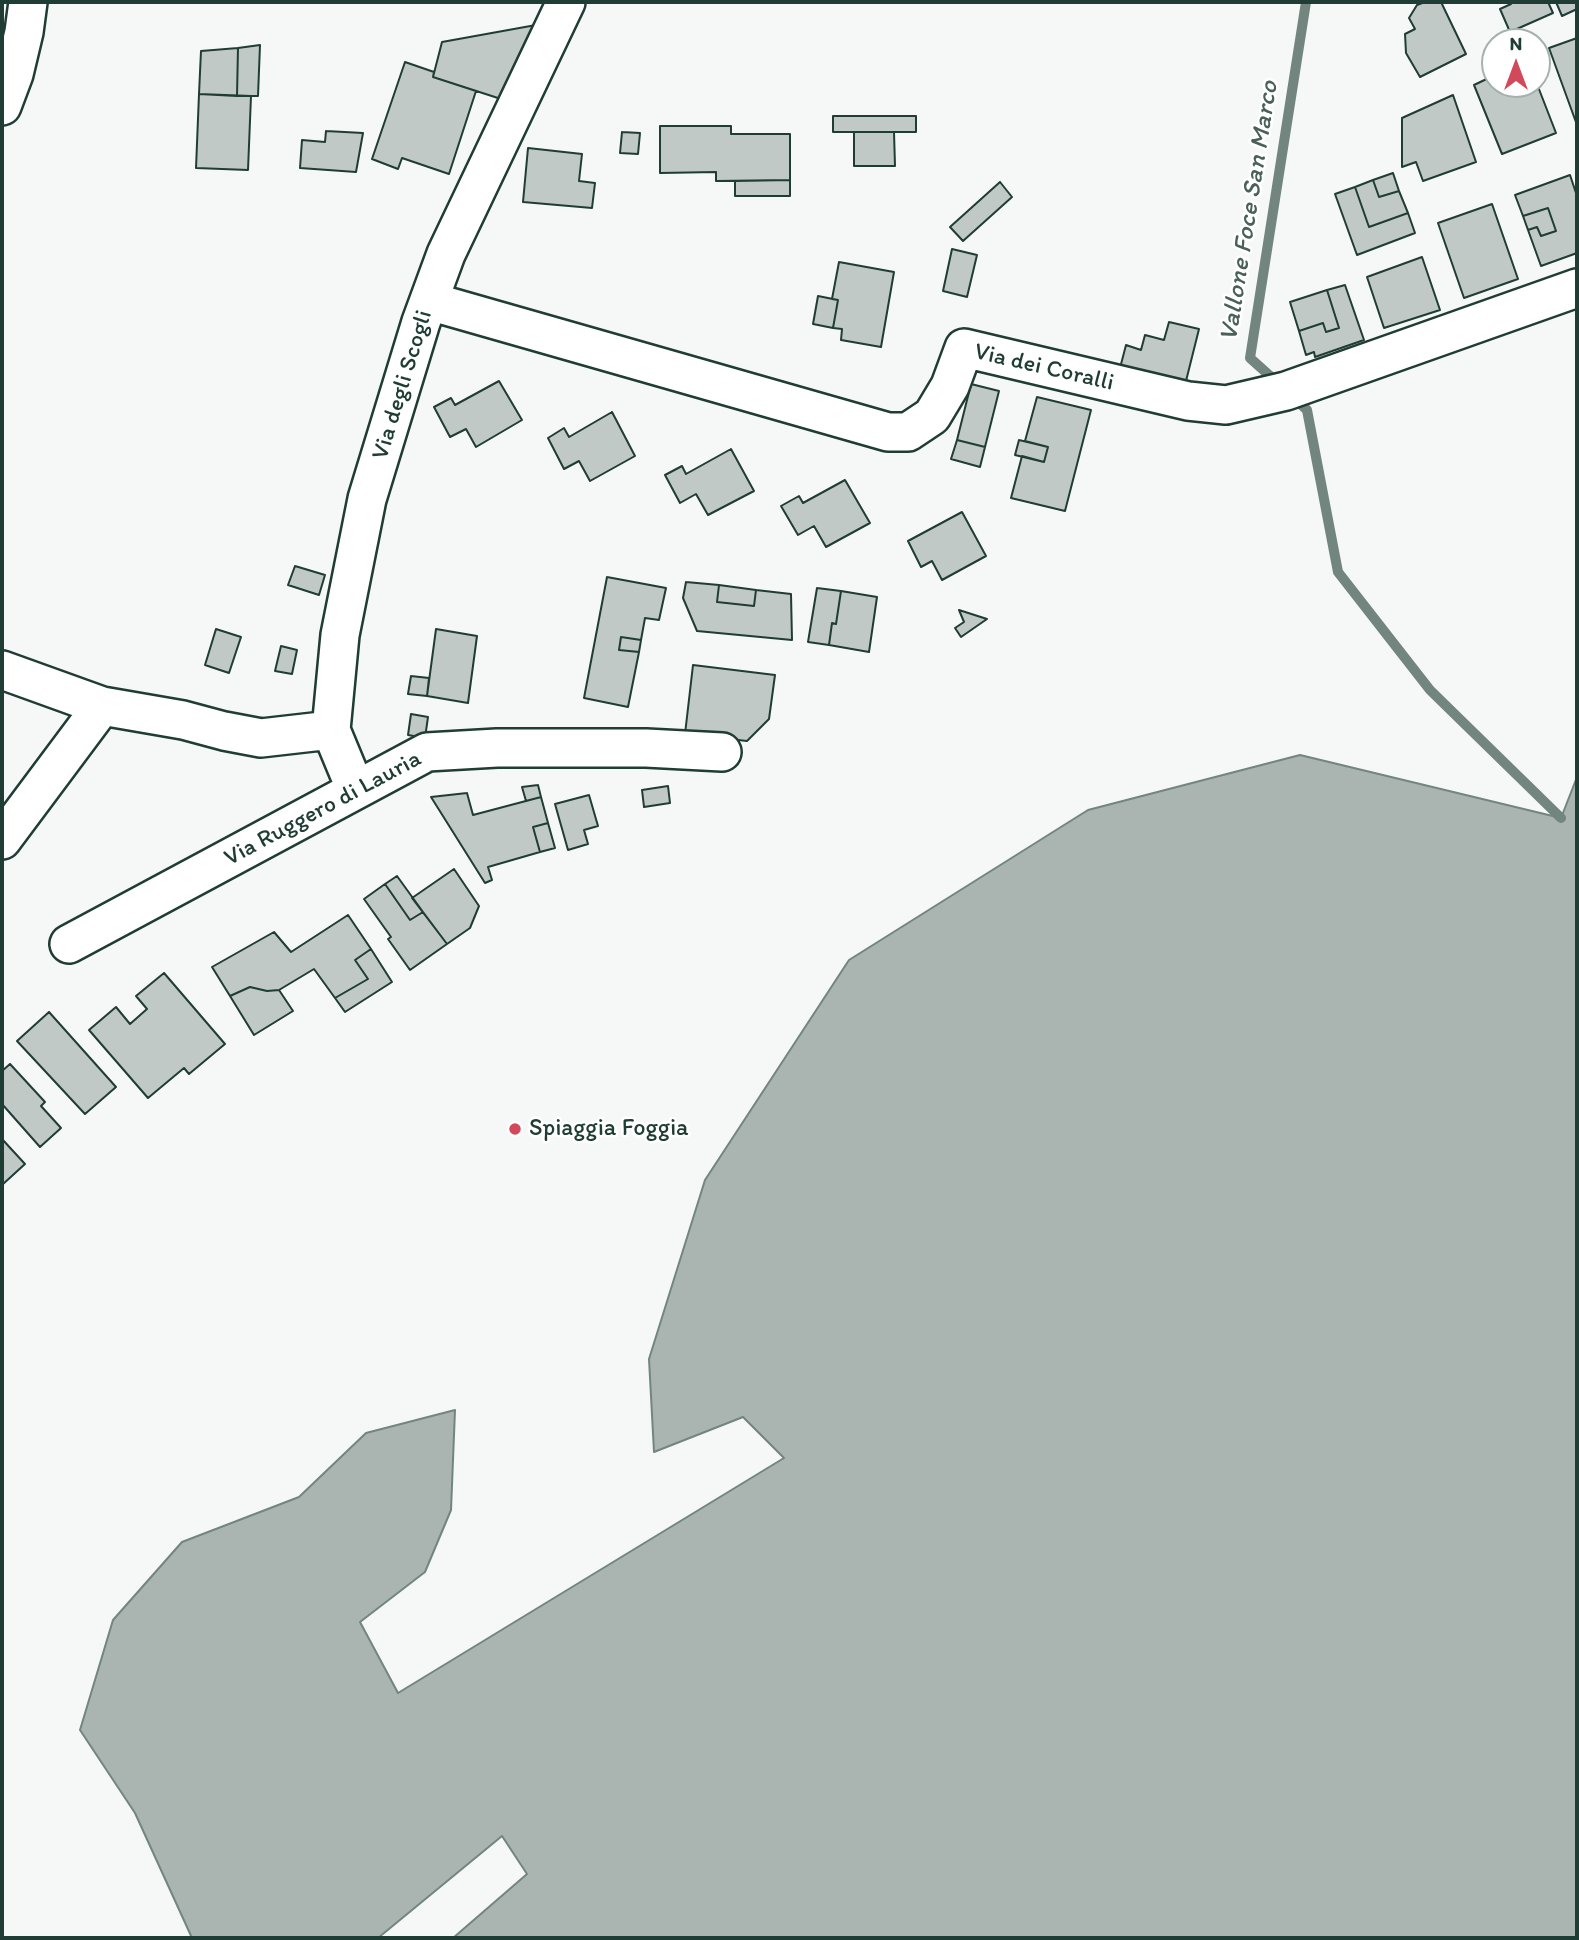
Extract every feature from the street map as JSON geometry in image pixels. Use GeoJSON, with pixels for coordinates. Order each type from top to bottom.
{"type":"FeatureCollection","features":[{"type":"Feature","properties":{"kind":"street"},"geometry":{"type":"LineString","coordinates":[[2,106],[14,74],[28,2]]}},
{"type":"Feature","properties":{"kind":"street","name":"Via degli Scogli"},"geometry":{"type":"LineString","coordinates":[[355,788],[331,730],[340,635],[367,499],[446,254],[566,2]]}},
{"type":"Feature","properties":{"kind":"street","name":"Via dei Coralli"},"geometry":{"type":"LineString","coordinates":[[429,301],[888,432],[908,432],[932,416],[950,386],[964,348],[1188,401],[1226,405],[1286,391],[1577,288]]}},
{"type":"Feature","properties":{"kind":"street"},"geometry":{"type":"LineString","coordinates":[[2,670],[102,706],[183,720],[224,731],[261,737],[331,730]]}},
{"type":"Feature","properties":{"kind":"street"},"geometry":{"type":"LineString","coordinates":[[2,840],[102,706]]}},
{"type":"Feature","properties":{"kind":"street","name":"Via Ruggero di Lauria"},"geometry":{"type":"LineString","coordinates":[[69,944],[426,752],[497,748],[646,748],[722,752]]}},
{"type":"Feature","properties":{"kind":"shaded area"},"geometry":{"type":"Polygon","coordinates":[[[1300,755],[1561,818],[1577,777],[1577,1938],[453,1938],[527,1874],[502,1836],[378,1938],[192,1938],[135,1813],[80,1730],[113,1620],[182,1542],[299,1497],[366,1433],[455,1410],[451,1510],[425,1572],[360,1622],[398,1693],[784,1458],[743,1417],[654,1452],[649,1359],[705,1180],[849,960],[1088,810],[1300,755]]]}},
{"type":"Feature","properties":{"kind":"building"},"geometry":{"type":"Polygon","coordinates":[[[1441,2],[1466,54],[1420,77],[1406,53],[1405,34],[1415,29],[1409,18],[1417,5],[1441,2]]]}},
{"type":"Feature","properties":{"kind":"building"},"geometry":{"type":"Polygon","coordinates":[[[1510,2],[1548,2],[1553,13],[1519,28],[1508,28],[1500,9],[1511,4],[1510,2]]]}},
{"type":"Feature","properties":{"kind":"building"},"geometry":{"type":"Polygon","coordinates":[[[1556,2],[1577,2],[1577,9],[1562,16],[1556,2]]]}},
{"type":"Feature","properties":{"kind":"building"},"geometry":{"type":"Polygon","coordinates":[[[536,25],[501,99],[433,77],[442,42],[536,25]]]}},
{"type":"Feature","properties":{"kind":"building"},"geometry":{"type":"Polygon","coordinates":[[[1577,38],[1577,125],[1551,54],[1551,47],[1577,38]]]}},
{"type":"Feature","properties":{"kind":"building"},"geometry":{"type":"Polygon","coordinates":[[[260,45],[258,96],[237,96],[238,48],[260,45]]]}},
{"type":"Feature","properties":{"kind":"building"},"geometry":{"type":"Polygon","coordinates":[[[238,48],[237,96],[199,94],[201,51],[238,48]]]}},
{"type":"Feature","properties":{"kind":"building"},"geometry":{"type":"Polygon","coordinates":[[[405,62],[434,72],[433,77],[476,91],[449,174],[402,158],[398,169],[372,159],[405,62]]]}},
{"type":"Feature","properties":{"kind":"building"},"geometry":{"type":"Polygon","coordinates":[[[1481,82],[1481,98],[1542,98],[1556,133],[1502,154],[1474,85],[1481,82]]]}},
{"type":"Feature","properties":{"kind":"building"},"geometry":{"type":"Polygon","coordinates":[[[199,94],[251,96],[248,170],[196,168],[199,94]]]}},
{"type":"Feature","properties":{"kind":"building"},"geometry":{"type":"Polygon","coordinates":[[[1453,95],[1476,162],[1423,181],[1416,162],[1402,167],[1402,118],[1453,95]]]}},
{"type":"Feature","properties":{"kind":"building"},"geometry":{"type":"Polygon","coordinates":[[[833,116],[916,116],[916,132],[833,132],[833,116]]]}},
{"type":"Feature","properties":{"kind":"building"},"geometry":{"type":"Polygon","coordinates":[[[660,126],[731,126],[731,134],[790,134],[790,180],[716,181],[716,172],[660,173],[660,126]]]}},
{"type":"Feature","properties":{"kind":"building"},"geometry":{"type":"Polygon","coordinates":[[[326,131],[363,133],[356,172],[300,168],[302,140],[325,142],[326,131]]]}},
{"type":"Feature","properties":{"kind":"building"},"geometry":{"type":"Polygon","coordinates":[[[622,132],[640,133],[638,154],[620,153],[622,132]]]}},
{"type":"Feature","properties":{"kind":"building"},"geometry":{"type":"Polygon","coordinates":[[[854,132],[894,132],[895,166],[854,166],[854,132]]]}},
{"type":"Feature","properties":{"kind":"building"},"geometry":{"type":"Polygon","coordinates":[[[528,148],[582,154],[579,181],[595,183],[592,208],[523,202],[528,148]]]}},
{"type":"Feature","properties":{"kind":"building"},"geometry":{"type":"Polygon","coordinates":[[[1393,173],[1399,191],[1379,197],[1373,180],[1393,173]]]}},
{"type":"Feature","properties":{"kind":"building"},"geometry":{"type":"Polygon","coordinates":[[[1570,175],[1577,196],[1577,253],[1541,266],[1528,230],[1537,227],[1541,236],[1556,231],[1548,208],[1523,216],[1515,195],[1570,175]]]}},
{"type":"Feature","properties":{"kind":"building"},"geometry":{"type":"Polygon","coordinates":[[[790,180],[790,196],[735,196],[735,181],[790,180]]]}},
{"type":"Feature","properties":{"kind":"building"},"geometry":{"type":"Polygon","coordinates":[[[1373,180],[1379,197],[1399,191],[1408,213],[1369,227],[1355,187],[1373,180]]]}},
{"type":"Feature","properties":{"kind":"building"},"geometry":{"type":"Polygon","coordinates":[[[1000,182],[1012,197],[963,241],[950,227],[1000,182]]]}},
{"type":"Feature","properties":{"kind":"building"},"geometry":{"type":"Polygon","coordinates":[[[1355,187],[1369,227],[1408,213],[1415,233],[1357,255],[1335,194],[1355,187]]]}},
{"type":"Feature","properties":{"kind":"building"},"geometry":{"type":"Polygon","coordinates":[[[1492,204],[1518,279],[1464,298],[1438,223],[1492,204]]]}},
{"type":"Feature","properties":{"kind":"building"},"geometry":{"type":"Polygon","coordinates":[[[1548,208],[1556,231],[1541,236],[1537,227],[1528,230],[1523,216],[1548,208]]]}},
{"type":"Feature","properties":{"kind":"building"},"geometry":{"type":"Polygon","coordinates":[[[952,249],[977,255],[967,297],[943,291],[952,249]]]}},
{"type":"Feature","properties":{"kind":"building"},"geometry":{"type":"Polygon","coordinates":[[[1422,257],[1440,310],[1384,328],[1367,277],[1422,257]]]}},
{"type":"Feature","properties":{"kind":"building"},"geometry":{"type":"Polygon","coordinates":[[[839,262],[894,272],[881,347],[841,340],[842,329],[833,328],[838,300],[832,299],[839,262]]]}},
{"type":"Feature","properties":{"kind":"building"},"geometry":{"type":"Polygon","coordinates":[[[1345,285],[1364,340],[1315,357],[1314,352],[1306,355],[1299,331],[1323,323],[1326,332],[1339,328],[1327,290],[1345,285]]]}},
{"type":"Feature","properties":{"kind":"building"},"geometry":{"type":"Polygon","coordinates":[[[1327,290],[1339,328],[1326,332],[1323,323],[1299,331],[1290,302],[1327,290]]]}},
{"type":"Feature","properties":{"kind":"building"},"geometry":{"type":"Polygon","coordinates":[[[818,296],[838,300],[833,328],[813,324],[818,296]]]}},
{"type":"Feature","properties":{"kind":"building"},"geometry":{"type":"Polygon","coordinates":[[[1169,322],[1199,329],[1184,389],[1119,372],[1126,345],[1141,350],[1145,335],[1164,340],[1169,322]]]}},
{"type":"Feature","properties":{"kind":"building"},"geometry":{"type":"Polygon","coordinates":[[[499,381],[522,420],[476,447],[466,429],[450,437],[434,407],[451,398],[455,405],[499,381]]]}},
{"type":"Feature","properties":{"kind":"building"},"geometry":{"type":"Polygon","coordinates":[[[971,384],[999,391],[985,447],[957,440],[971,384]]]}},
{"type":"Feature","properties":{"kind":"building"},"geometry":{"type":"Polygon","coordinates":[[[1037,397],[1091,410],[1065,511],[1011,498],[1022,456],[1044,462],[1048,447],[1025,441],[1037,397]]]}},
{"type":"Feature","properties":{"kind":"building"},"geometry":{"type":"Polygon","coordinates":[[[612,412],[635,456],[590,481],[579,461],[564,469],[548,438],[564,428],[569,437],[612,412]]]}},
{"type":"Feature","properties":{"kind":"building"},"geometry":{"type":"Polygon","coordinates":[[[957,440],[985,447],[980,467],[951,459],[957,440]]]}},
{"type":"Feature","properties":{"kind":"building"},"geometry":{"type":"Polygon","coordinates":[[[1019,440],[1048,447],[1044,462],[1015,455],[1019,440]]]}},
{"type":"Feature","properties":{"kind":"building"},"geometry":{"type":"Polygon","coordinates":[[[731,449],[754,491],[708,515],[696,494],[680,503],[665,475],[682,466],[686,474],[731,449]]]}},
{"type":"Feature","properties":{"kind":"building"},"geometry":{"type":"Polygon","coordinates":[[[845,480],[870,523],[826,547],[814,526],[798,535],[781,506],[799,496],[803,503],[845,480]]]}},
{"type":"Feature","properties":{"kind":"building"},"geometry":{"type":"Polygon","coordinates":[[[962,512],[986,556],[942,580],[932,561],[921,567],[908,541],[962,512]]]}},
{"type":"Feature","properties":{"kind":"building"},"geometry":{"type":"Polygon","coordinates":[[[295,566],[325,575],[319,595],[288,585],[295,566]]]}},
{"type":"Feature","properties":{"kind":"building"},"geometry":{"type":"Polygon","coordinates":[[[607,577],[666,588],[659,620],[645,618],[641,640],[621,637],[619,650],[639,652],[628,707],[584,698],[607,577]]]}},
{"type":"Feature","properties":{"kind":"building"},"geometry":{"type":"Polygon","coordinates":[[[686,582],[719,585],[717,602],[754,606],[756,590],[791,594],[792,640],[697,631],[683,598],[686,582]]]}},
{"type":"Feature","properties":{"kind":"building"},"geometry":{"type":"Polygon","coordinates":[[[719,585],[756,590],[754,606],[717,602],[719,585]]]}},
{"type":"Feature","properties":{"kind":"building"},"geometry":{"type":"Polygon","coordinates":[[[817,588],[841,591],[836,624],[832,623],[829,645],[808,642],[817,588]]]}},
{"type":"Feature","properties":{"kind":"building"},"geometry":{"type":"Polygon","coordinates":[[[841,591],[877,597],[869,652],[829,645],[832,623],[836,624],[841,591]]]}},
{"type":"Feature","properties":{"kind":"building"},"geometry":{"type":"Polygon","coordinates":[[[959,610],[987,619],[961,637],[955,628],[964,622],[959,610]]]}},
{"type":"Feature","properties":{"kind":"building"},"geometry":{"type":"Polygon","coordinates":[[[216,629],[241,637],[229,673],[205,665],[216,629]]]}},
{"type":"Feature","properties":{"kind":"building"},"geometry":{"type":"Polygon","coordinates":[[[436,629],[477,636],[468,703],[427,696],[436,629]]]}},
{"type":"Feature","properties":{"kind":"building"},"geometry":{"type":"Polygon","coordinates":[[[621,637],[641,640],[639,652],[619,650],[621,637]]]}},
{"type":"Feature","properties":{"kind":"building"},"geometry":{"type":"Polygon","coordinates":[[[281,646],[297,650],[292,674],[275,671],[281,646]]]}},
{"type":"Feature","properties":{"kind":"building"},"geometry":{"type":"Polygon","coordinates":[[[693,665],[775,675],[769,719],[747,741],[685,734],[693,665]]]}},
{"type":"Feature","properties":{"kind":"building"},"geometry":{"type":"Polygon","coordinates":[[[411,676],[429,678],[427,696],[408,694],[411,676]]]}},
{"type":"Feature","properties":{"kind":"building"},"geometry":{"type":"Polygon","coordinates":[[[411,714],[428,717],[425,738],[408,735],[411,714]]]}},
{"type":"Feature","properties":{"kind":"building"},"geometry":{"type":"Polygon","coordinates":[[[538,785],[541,797],[526,801],[522,787],[538,785]]]}},
{"type":"Feature","properties":{"kind":"building"},"geometry":{"type":"Polygon","coordinates":[[[668,786],[670,803],[644,807],[642,790],[668,786]]]}},
{"type":"Feature","properties":{"kind":"building"},"geometry":{"type":"Polygon","coordinates":[[[467,793],[473,815],[541,797],[548,823],[533,827],[540,852],[488,867],[492,880],[485,883],[431,797],[467,793]]]}},
{"type":"Feature","properties":{"kind":"building"},"geometry":{"type":"Polygon","coordinates":[[[589,795],[598,826],[584,830],[588,844],[568,850],[555,804],[589,795]]]}},
{"type":"Feature","properties":{"kind":"building"},"geometry":{"type":"Polygon","coordinates":[[[548,823],[555,848],[540,852],[533,827],[548,823]]]}},
{"type":"Feature","properties":{"kind":"building"},"geometry":{"type":"Polygon","coordinates":[[[454,869],[479,906],[470,928],[447,944],[412,898],[454,869]]]}},
{"type":"Feature","properties":{"kind":"building"},"geometry":{"type":"Polygon","coordinates":[[[397,876],[423,912],[410,920],[385,884],[397,876]]]}},
{"type":"Feature","properties":{"kind":"building"},"geometry":{"type":"Polygon","coordinates":[[[385,884],[410,920],[423,912],[447,944],[410,970],[364,899],[385,884]]]}},
{"type":"Feature","properties":{"kind":"building"},"geometry":{"type":"Polygon","coordinates":[[[348,915],[371,949],[355,960],[368,979],[335,998],[314,969],[279,990],[267,991],[250,987],[230,996],[212,967],[274,932],[291,952],[348,915]]]}},
{"type":"Feature","properties":{"kind":"building"},"geometry":{"type":"Polygon","coordinates":[[[371,949],[392,982],[345,1012],[335,998],[368,979],[355,960],[371,949]]]}},
{"type":"Feature","properties":{"kind":"building"},"geometry":{"type":"Polygon","coordinates":[[[164,973],[225,1044],[189,1074],[184,1068],[148,1098],[89,1030],[116,1007],[130,1024],[147,1009],[136,996],[164,973]]]}},
{"type":"Feature","properties":{"kind":"building"},"geometry":{"type":"Polygon","coordinates":[[[250,987],[267,991],[279,990],[293,1011],[254,1035],[230,996],[250,987]]]}},
{"type":"Feature","properties":{"kind":"building"},"geometry":{"type":"Polygon","coordinates":[[[49,1012],[116,1087],[85,1114],[17,1041],[49,1012]]]}},
{"type":"Feature","properties":{"kind":"building"},"geometry":{"type":"Polygon","coordinates":[[[10,1064],[45,1102],[41,1106],[61,1128],[40,1147],[2,1104],[2,1071],[10,1064]]]}},
{"type":"Feature","properties":{"kind":"building"},"geometry":{"type":"Polygon","coordinates":[[[2,1139],[25,1164],[2,1185],[2,1139]]]}},
{"type":"Feature","properties":{"kind":"waterway","name":"Vallone Foce San Marco"},"geometry":{"type":"LineString","coordinates":[[1279,384],[1250,358],[1306,2]]}},
{"type":"Feature","properties":{"kind":"waterway","name":"Vallone Foce San Marco"},"geometry":{"type":"LineString","coordinates":[[1291,395],[1307,410],[1338,572],[1430,690],[1561,818]]}},
{"type":"Feature","properties":{"kind":"place","name":"Spiaggia Foggia"},"geometry":{"type":"Point","coordinates":[515,1129]}}]}
